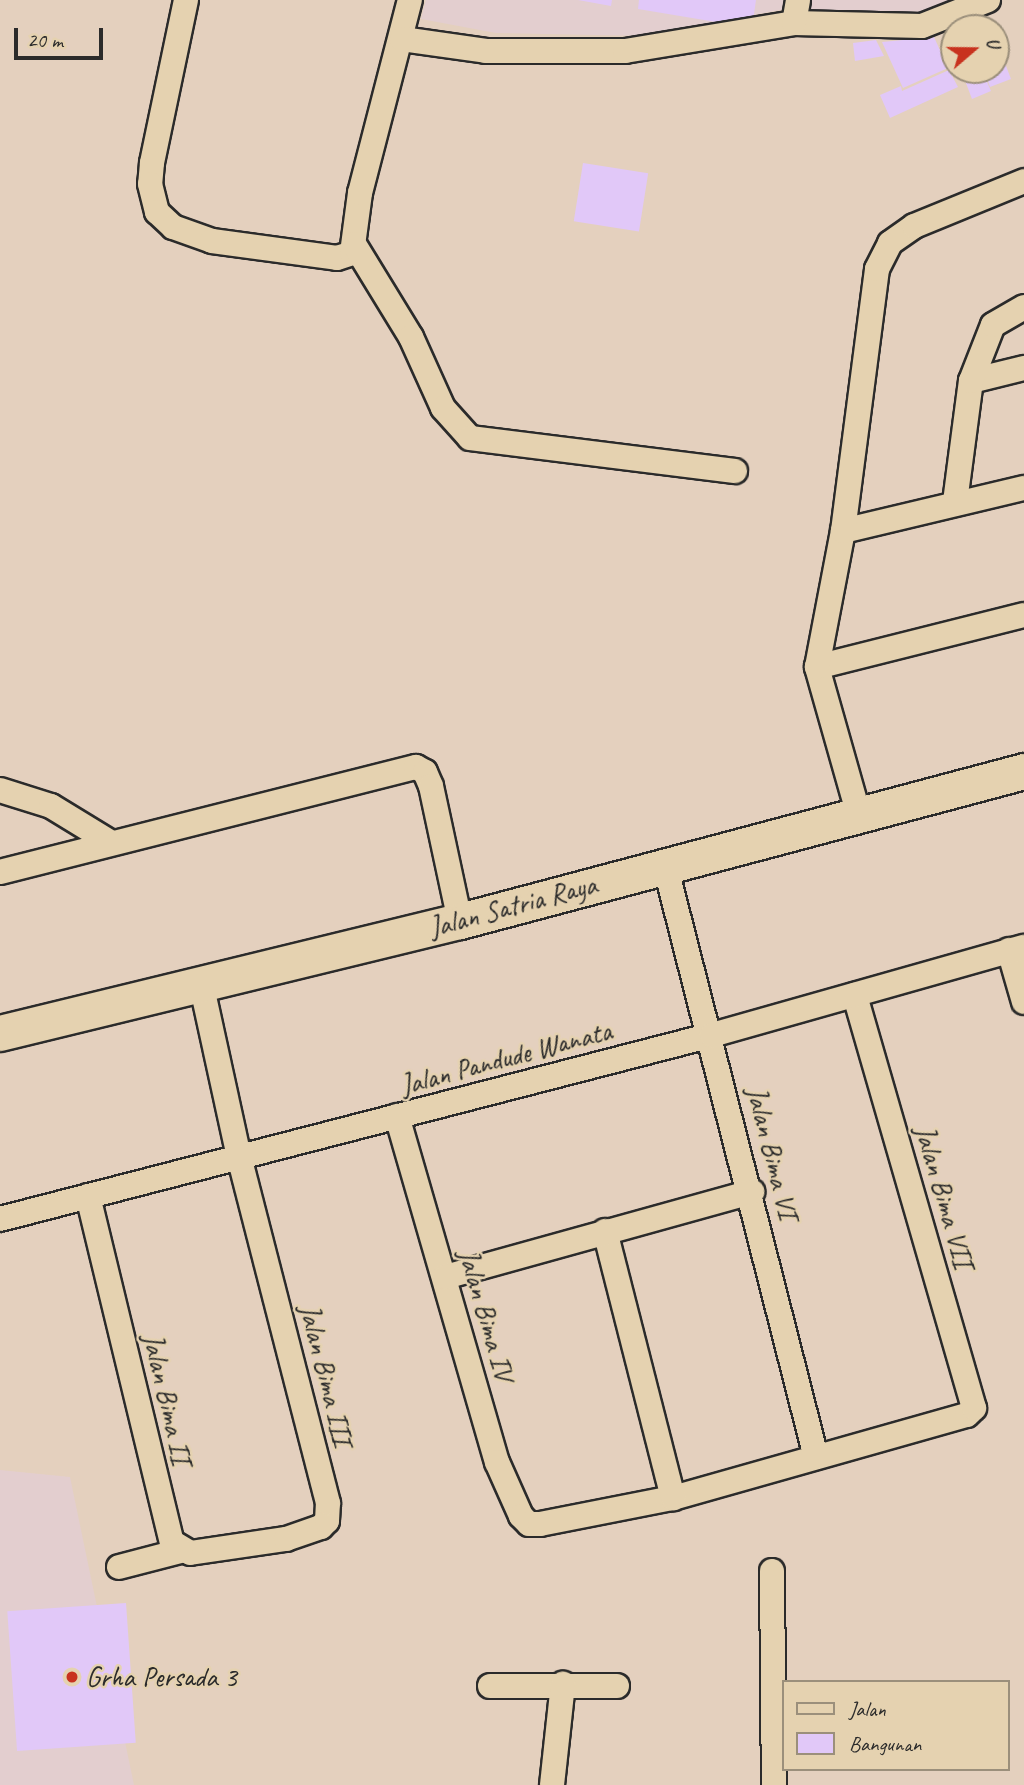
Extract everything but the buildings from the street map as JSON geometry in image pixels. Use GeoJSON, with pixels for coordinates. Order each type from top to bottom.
{"type":"FeatureCollection","features":[{"type":"Feature","properties":{"kind":"street"},"geometry":{"type":"LineString","coordinates":[[186,0],[152,163],[151,191],[158,212],[173,227],[212,242],[337,258],[352,253],[360,193],[410,0]]}},
{"type":"Feature","properties":{"kind":"street"},"geometry":{"type":"LineString","coordinates":[[402,39],[486,51],[625,51],[796,12],[922,26],[988,0]]}},
{"type":"Feature","properties":{"kind":"street"},"geometry":{"type":"LineString","coordinates":[[858,812],[817,667],[843,531],[877,269],[886,251],[914,226],[1024,181]]}},
{"type":"Feature","properties":{"kind":"street"},"geometry":{"type":"LineString","coordinates":[[354,244],[411,337],[443,408],[470,438],[735,471]]}},
{"type":"Feature","properties":{"kind":"street"},"geometry":{"type":"LineString","coordinates":[[955,502],[971,381],[993,325],[1024,307]]}},
{"type":"Feature","properties":{"kind":"street"},"geometry":{"type":"LineString","coordinates":[[971,381],[1024,368]]}},
{"type":"Feature","properties":{"kind":"street"},"geometry":{"type":"LineString","coordinates":[[843,531],[955,502],[1024,488]]}},
{"type":"Feature","properties":{"kind":"street"},"geometry":{"type":"LineString","coordinates":[[817,667],[1024,615]]}},
{"type":"Feature","properties":{"kind":"street"},"geometry":{"type":"LineString","coordinates":[[0,872],[110,842],[419,768],[431,786],[460,921]]}},
{"type":"Feature","properties":{"kind":"street","name":"Jalan Satria Raya"},"geometry":{"type":"LineString","coordinates":[[0,1033],[460,921],[858,812],[1024,771]]}},
{"type":"Feature","properties":{"kind":"street"},"geometry":{"type":"LineString","coordinates":[[0,790],[51,806],[110,842]]}},
{"type":"Feature","properties":{"kind":"street","name":"Jalan Bima VI"},"geometry":{"type":"LineString","coordinates":[[665,865],[712,1035],[816,1457]]}},
{"type":"Feature","properties":{"kind":"street"},"geometry":{"type":"LineString","coordinates":[[1016,948],[1024,1002]]}},
{"type":"Feature","properties":{"kind":"street","name":"Jalan Pandude Wanata"},"geometry":{"type":"LineString","coordinates":[[0,1219],[712,1035],[1016,948]]}},
{"type":"Feature","properties":{"kind":"street","name":"Jalan Bima III"},"geometry":{"type":"LineString","coordinates":[[181,1551],[243,1546],[317,1529],[327,1521],[329,1509],[239,1157],[201,983]]}},
{"type":"Feature","properties":{"kind":"street","name":"Jalan Bima VII"},"geometry":{"type":"LineString","coordinates":[[816,1457],[970,1413],[972,1396],[855,995]]}},
{"type":"Feature","properties":{"kind":"street","name":"Jalan Bima IV"},"geometry":{"type":"LineString","coordinates":[[397,1116],[498,1462],[516,1507],[529,1524],[673,1498]]}},
{"type":"Feature","properties":{"kind":"street"},"geometry":{"type":"LineString","coordinates":[[445,1277],[752,1192]]}},
{"type":"Feature","properties":{"kind":"street","name":"Jalan Bima II"},"geometry":{"type":"LineString","coordinates":[[88,1196],[167,1527],[181,1551]]}},
{"type":"Feature","properties":{"kind":"street"},"geometry":{"type":"LineString","coordinates":[[605,1231],[673,1498],[816,1457]]}},
{"type":"Feature","properties":{"kind":"street"},"geometry":{"type":"LineString","coordinates":[[119,1567],[181,1551]]}},
{"type":"Feature","properties":{"kind":"street"},"geometry":{"type":"LineString","coordinates":[[772,1571],[774,1785]]}},
{"type":"Feature","properties":{"kind":"street"},"geometry":{"type":"LineString","coordinates":[[552,1785],[563,1684]]}},
{"type":"Feature","properties":{"kind":"street"},"geometry":{"type":"LineString","coordinates":[[490,1686],[617,1686]]}},
{"type":"Feature","properties":{"kind":"shaded area"},"geometry":{"type":"Polygon","coordinates":[[[426,0],[791,0],[790,8],[647,36],[496,33],[421,19],[426,0]]]}},
{"type":"Feature","properties":{"kind":"shaded area"},"geometry":{"type":"Polygon","coordinates":[[[803,0],[961,0],[922,16],[801,11],[803,0]]]}},
{"type":"Feature","properties":{"kind":"shaded area"},"geometry":{"type":"Polygon","coordinates":[[[0,1470],[70,1477],[134,1785],[0,1785],[0,1470]]]}},
{"type":"Feature","properties":{"kind":"place","name":"Grha Persada 3"},"geometry":{"type":"Point","coordinates":[72,1677]}}]}
